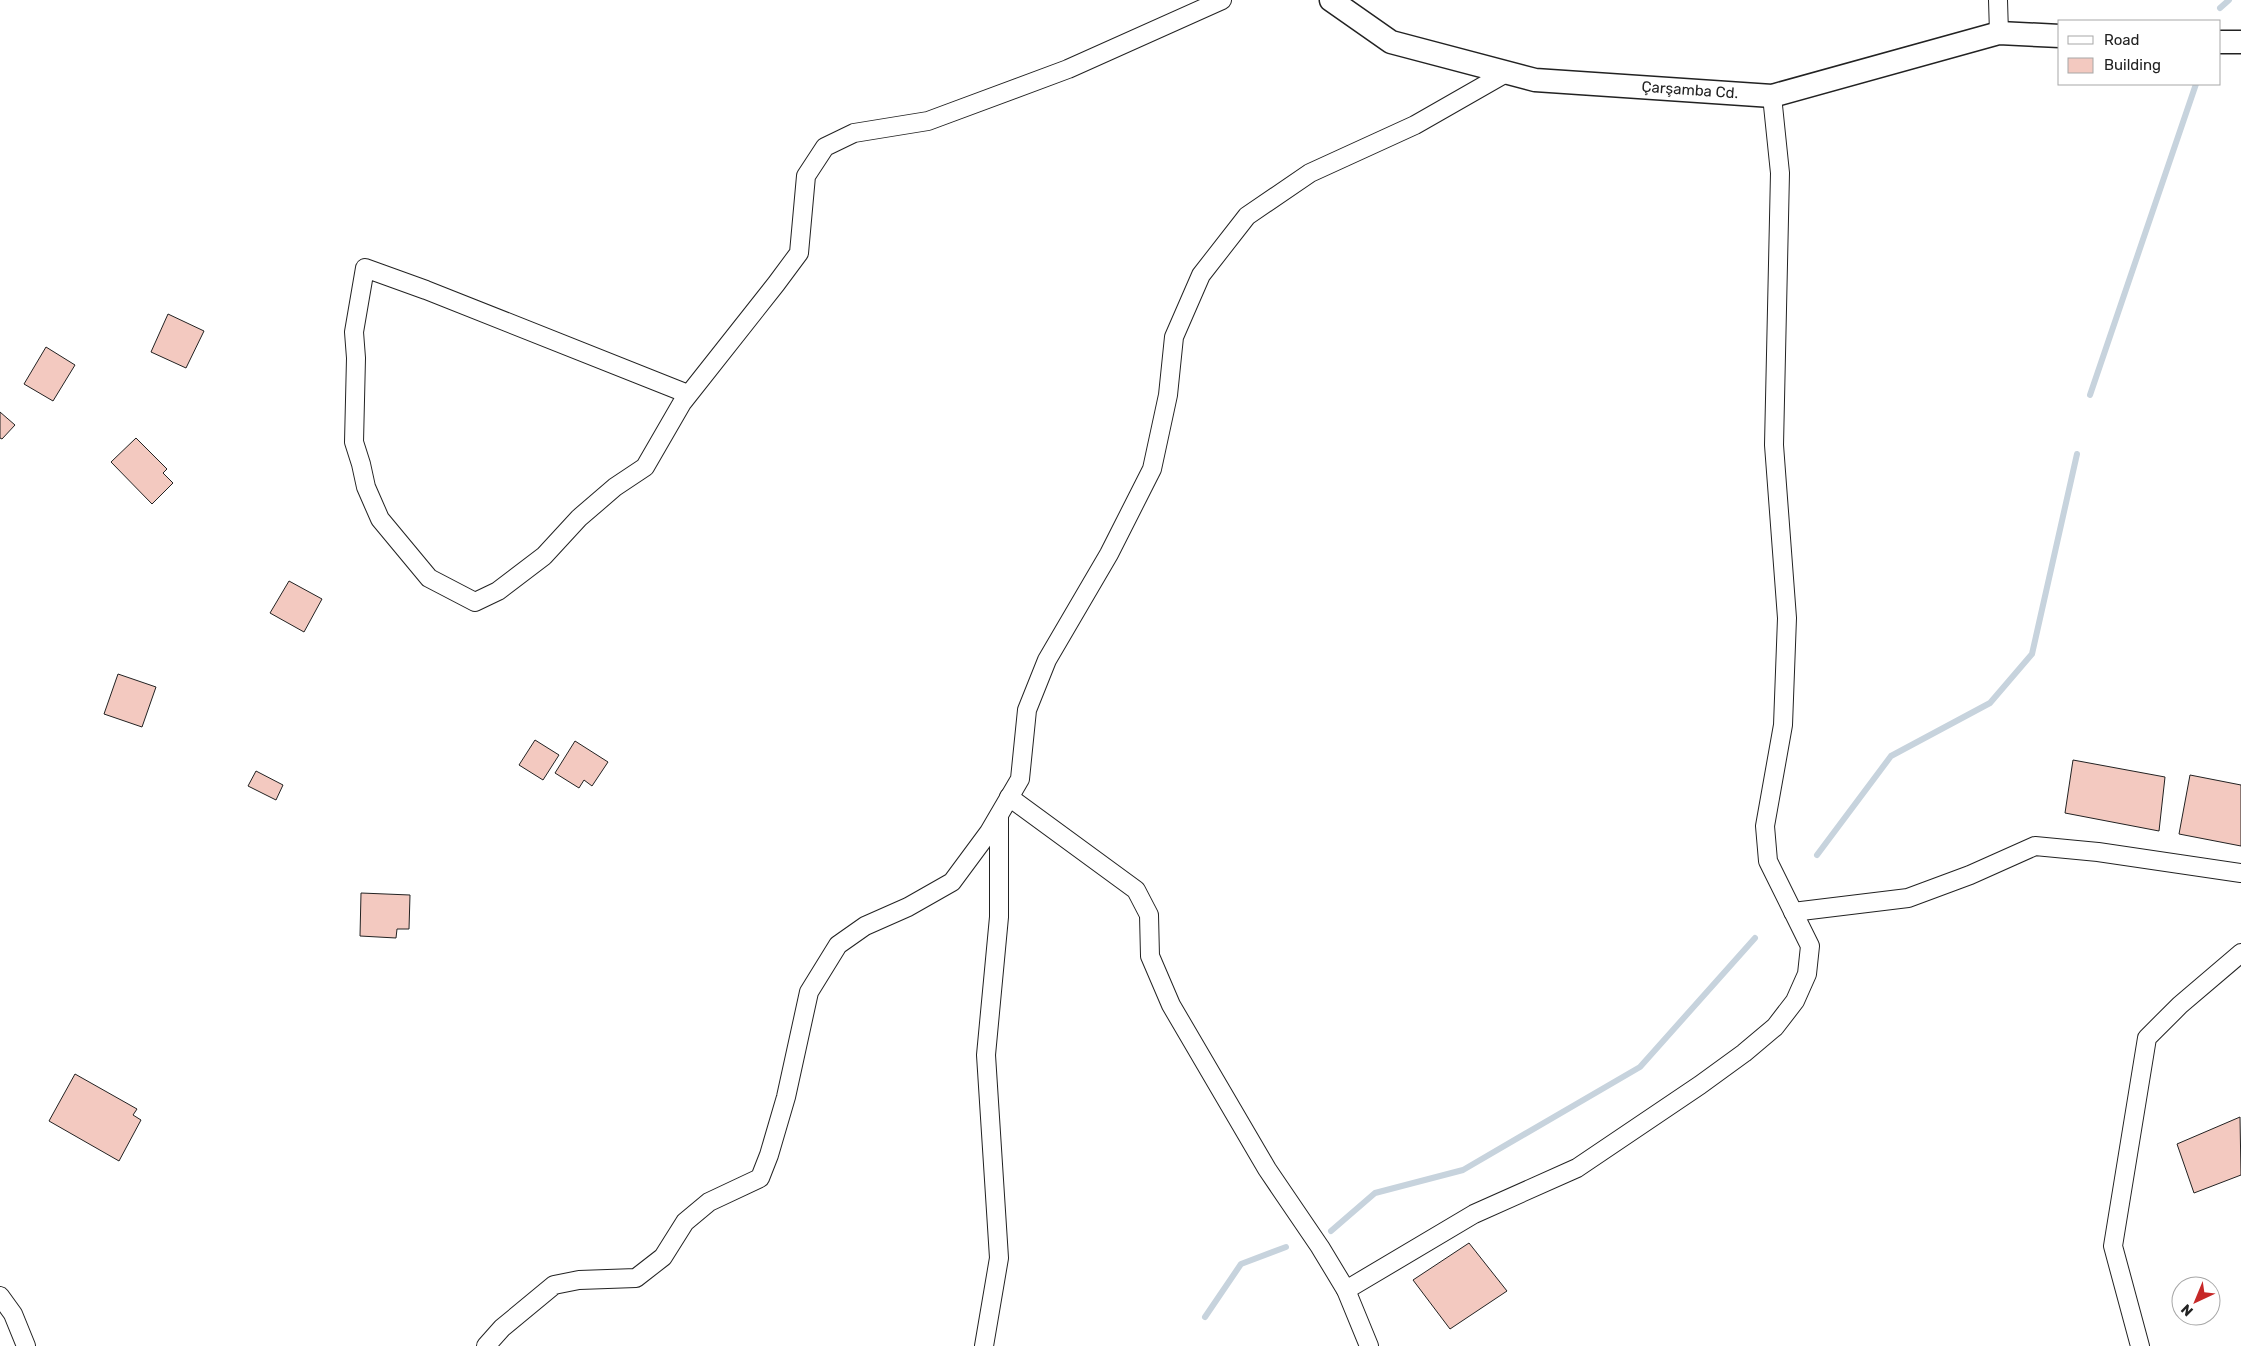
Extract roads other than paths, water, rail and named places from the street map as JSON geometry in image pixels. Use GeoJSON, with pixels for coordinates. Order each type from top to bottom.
{"type":"FeatureCollection","features":[{"type":"Feature","properties":{"kind":"street"},"geometry":{"type":"LineString","coordinates":[[688,394],[365,268],[354,332],[356,358],[354,442],[366,487],[380,519],[429,578],[474,602],[498,591],[544,556],[579,518],[615,487],[645,467],[688,394],[799,253],[806,176],[825,147],[854,134],[928,121],[1068,69],[1222,0]]}},
{"type":"Feature","properties":{"kind":"street","name":"Çarşamba Cd."},"geometry":{"type":"LineString","coordinates":[[1331,0],[1391,42],[1535,80],[1772,96],[1999,33],[2058,36]]}},
{"type":"Feature","properties":{"kind":"street"},"geometry":{"type":"LineString","coordinates":[[1998,0],[1999,33]]}},
{"type":"Feature","properties":{"kind":"street"},"geometry":{"type":"LineString","coordinates":[[2221,42],[2241,42]]}},
{"type":"Feature","properties":{"kind":"street"},"geometry":{"type":"LineString","coordinates":[[486,1346],[502,1328],[554,1285],[579,1280],[636,1278],[663,1257],[685,1222],[709,1202],[760,1178],[769,1155],[786,1097],[809,992],[838,945],[865,926],[908,908],[952,882],[999,814],[1020,779],[1027,710],[1047,660],[1109,554],[1152,470],[1168,395],[1174,337],[1201,275],[1247,216],[1310,173],[1415,125],[1506,73]]}},
{"type":"Feature","properties":{"kind":"street"},"geometry":{"type":"LineString","coordinates":[[1346,1290],[1474,1214],[1577,1168],[1707,1079],[1744,1053],[1775,1027],[1795,1001],[1807,974],[1810,946],[1768,861],[1765,826],[1783,725],[1787,618],[1774,445],[1780,173],[1772,96]]}},
{"type":"Feature","properties":{"kind":"street"},"geometry":{"type":"LineString","coordinates":[[1009,797],[1136,890],[1149,914],[1150,956],[1171,1004],[1267,1169],[1320,1247],[1346,1290],[1369,1346]]}},
{"type":"Feature","properties":{"kind":"street"},"geometry":{"type":"LineString","coordinates":[[984,1346],[999,1258],[986,1055],[999,917],[999,814]]}},
{"type":"Feature","properties":{"kind":"street"},"geometry":{"type":"LineString","coordinates":[[1793,912],[1908,898],[1970,875],[2035,846],[2098,852],[2241,873]]}},
{"type":"Feature","properties":{"kind":"street"},"geometry":{"type":"LineString","coordinates":[[2140,1346],[2114,1246],[2147,1038],[2180,1005],[2241,953]]}},
{"type":"Feature","properties":{"kind":"street"},"geometry":{"type":"LineString","coordinates":[[0,1296],[13,1314],[26,1346]]}},
{"type":"Feature","properties":{"kind":"waterway"},"geometry":{"type":"LineString","coordinates":[[2220,8],[2229,0]]}},
{"type":"Feature","properties":{"kind":"waterway"},"geometry":{"type":"LineString","coordinates":[[2090,395],[2196,85]]}},
{"type":"Feature","properties":{"kind":"waterway"},"geometry":{"type":"LineString","coordinates":[[1817,855],[1891,756],[1990,703],[2032,654],[2077,454]]}},
{"type":"Feature","properties":{"kind":"waterway"},"geometry":{"type":"LineString","coordinates":[[1331,1231],[1375,1193],[1463,1170],[1640,1067],[1755,938]]}},
{"type":"Feature","properties":{"kind":"waterway"},"geometry":{"type":"LineString","coordinates":[[1205,1317],[1241,1264],[1286,1247]]}}]}
